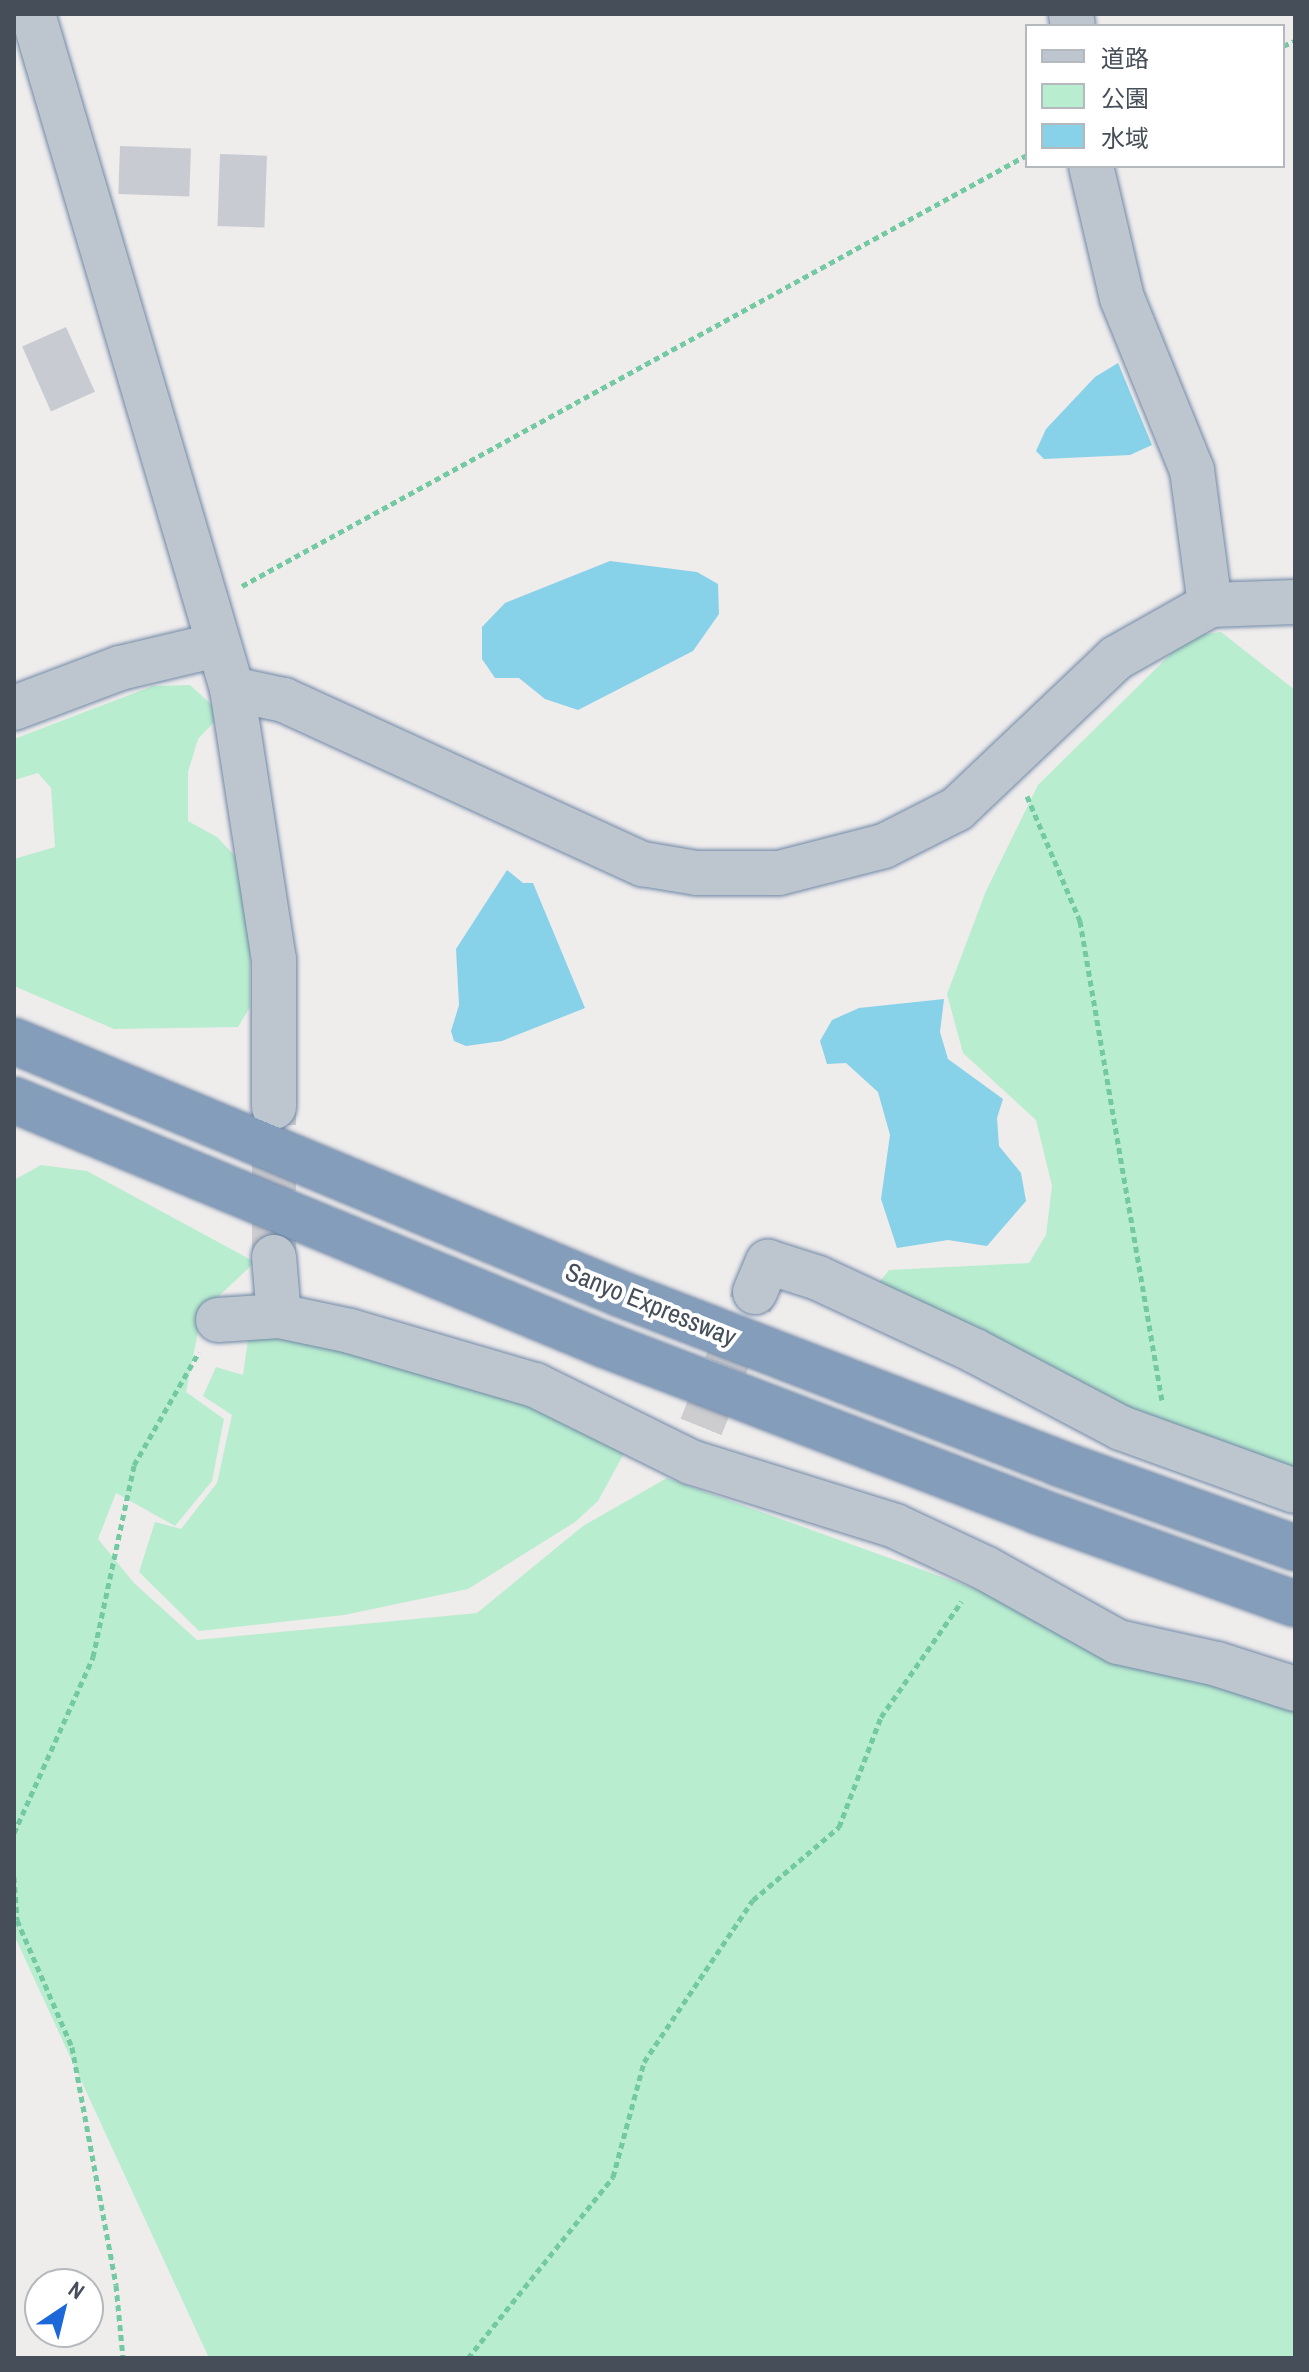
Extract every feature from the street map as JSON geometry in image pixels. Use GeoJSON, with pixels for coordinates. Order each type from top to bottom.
{"type":"FeatureCollection","features":[{"type":"Feature","properties":{"kind":"highway","name":"Sanyo Expressway"},"geometry":{"type":"LineString","coordinates":[[14,1041],[621,1294],[1058,1463],[1295,1548]]}},
{"type":"Feature","properties":{"kind":"highway","name":"Sanyo Expressway"},"geometry":{"type":"LineString","coordinates":[[14,1100],[603,1344],[1295,1604]]}},
{"type":"Feature","properties":{"kind":"street"},"geometry":{"type":"LineString","coordinates":[[33,14],[232,689],[274,959],[274,1107]]}},
{"type":"Feature","properties":{"kind":"street"},"geometry":{"type":"LineString","coordinates":[[1091,168],[1122,298],[1192,470],[1210,605]]}},
{"type":"Feature","properties":{"kind":"street"},"geometry":{"type":"LineString","coordinates":[[232,689],[284,700],[643,864],[697,873],[779,873],[884,846],[957,809],[1012,762],[1116,658],[1210,605],[1295,602]]}},
{"type":"Feature","properties":{"kind":"street"},"geometry":{"type":"LineString","coordinates":[[14,708],[120,668],[217,645]]}},
{"type":"Feature","properties":{"kind":"street"},"geometry":{"type":"LineString","coordinates":[[274,1257],[279,1316]]}},
{"type":"Feature","properties":{"kind":"street"},"geometry":{"type":"LineString","coordinates":[[755,1292],[768,1262],[818,1278],[1170,1449],[1295,1491]]}},
{"type":"Feature","properties":{"kind":"street"},"geometry":{"type":"LineString","coordinates":[[218,1320],[279,1316],[350,1331],[535,1385],[696,1444],[895,1526],[985,1568],[1118,1642],[1217,1664],[1295,1689]]}},
{"type":"Feature","properties":{"kind":"path"},"geometry":{"type":"LineString","coordinates":[[203,597],[250,584],[1025,156]]}},
{"type":"Feature","properties":{"kind":"path"},"geometry":{"type":"LineString","coordinates":[[1012,762],[1080,921],[1170,1449]]}},
{"type":"Feature","properties":{"kind":"path"},"geometry":{"type":"LineString","coordinates":[[14,1833],[93,1657],[134,1465],[218,1320]]}},
{"type":"Feature","properties":{"kind":"path"},"geometry":{"type":"LineString","coordinates":[[468,2358],[613,2177],[644,2062],[753,1900],[839,1827],[881,1717],[985,1568]]}},
{"type":"Feature","properties":{"kind":"path"},"geometry":{"type":"LineString","coordinates":[[14,1877],[17,1920],[72,2047],[116,2285],[123,2358]]}},
{"type":"Feature","properties":{"kind":"green space"},"geometry":{"type":"Polygon","coordinates":[[[1221,632],[1295,690],[1295,1485],[1186,1450],[875,1288],[889,1270],[1029,1263],[1046,1235],[1052,1186],[1036,1120],[963,1053],[947,994],[986,891],[1038,785],[1189,636],[1221,632]]]}},
{"type":"Feature","properties":{"kind":"green space"},"geometry":{"type":"Polygon","coordinates":[[[190,685],[213,706],[214,722],[198,739],[188,772],[188,821],[217,837],[235,856],[250,921],[250,1007],[238,1027],[114,1029],[14,986],[14,859],[55,847],[51,788],[38,773],[14,780],[14,739],[153,686],[190,685]]]}},
{"type":"Feature","properties":{"kind":"green space"},"geometry":{"type":"Polygon","coordinates":[[[41,1165],[87,1171],[255,1262],[202,1312],[186,1392],[224,1419],[212,1481],[175,1526],[116,1493],[98,1539],[134,1583],[197,1640],[477,1613],[583,1526],[667,1478],[1295,1704],[1295,2358],[209,2358],[14,1935],[14,1180],[41,1165]]]}},
{"type":"Feature","properties":{"kind":"green space"},"geometry":{"type":"Polygon","coordinates":[[[250,1326],[535,1395],[627,1448],[598,1501],[575,1522],[468,1589],[344,1615],[199,1631],[139,1572],[155,1522],[181,1529],[217,1483],[232,1415],[203,1396],[216,1367],[243,1375],[250,1326]]]}},
{"type":"Feature","properties":{"kind":"water"},"geometry":{"type":"Polygon","coordinates":[[[1118,363],[1152,445],[1130,455],[1044,459],[1036,451],[1046,429],[1095,377],[1118,363]]]}},
{"type":"Feature","properties":{"kind":"water"},"geometry":{"type":"Polygon","coordinates":[[[610,561],[697,572],[718,584],[719,614],[693,651],[578,710],[545,699],[519,678],[495,678],[482,659],[482,627],[505,603],[610,561]]]}},
{"type":"Feature","properties":{"kind":"water"},"geometry":{"type":"Polygon","coordinates":[[[507,870],[523,883],[533,883],[585,1008],[502,1041],[466,1046],[454,1041],[451,1031],[459,1005],[456,949],[507,870]]]}},
{"type":"Feature","properties":{"kind":"water"},"geometry":{"type":"Polygon","coordinates":[[[944,999],[940,1032],[948,1059],[1003,1099],[997,1118],[999,1146],[1021,1173],[1026,1201],[987,1246],[948,1240],[897,1248],[881,1199],[890,1135],[878,1092],[846,1063],[827,1064],[820,1041],[832,1020],[859,1008],[944,999]]]}},
{"type":"Feature","properties":{"kind":"building"},"geometry":{"type":"Polygon","coordinates":[[[120,146],[191,148],[189,196],[118,194],[120,146]]]}},
{"type":"Feature","properties":{"kind":"building"},"geometry":{"type":"Polygon","coordinates":[[[220,154],[267,156],[264,228],[217,226],[220,154]]]}},
{"type":"Feature","properties":{"kind":"building"},"geometry":{"type":"Polygon","coordinates":[[[66,327],[95,392],[51,411],[22,347],[66,327]]]}},
{"type":"Feature","properties":{"kind":"tunnel"},"geometry":{"type":"LineString","coordinates":[[274,1113],[274,1257]]}},
{"type":"Feature","properties":{"kind":"tunnel"},"geometry":{"type":"LineString","coordinates":[[701,1427],[755,1292]]}}]}
